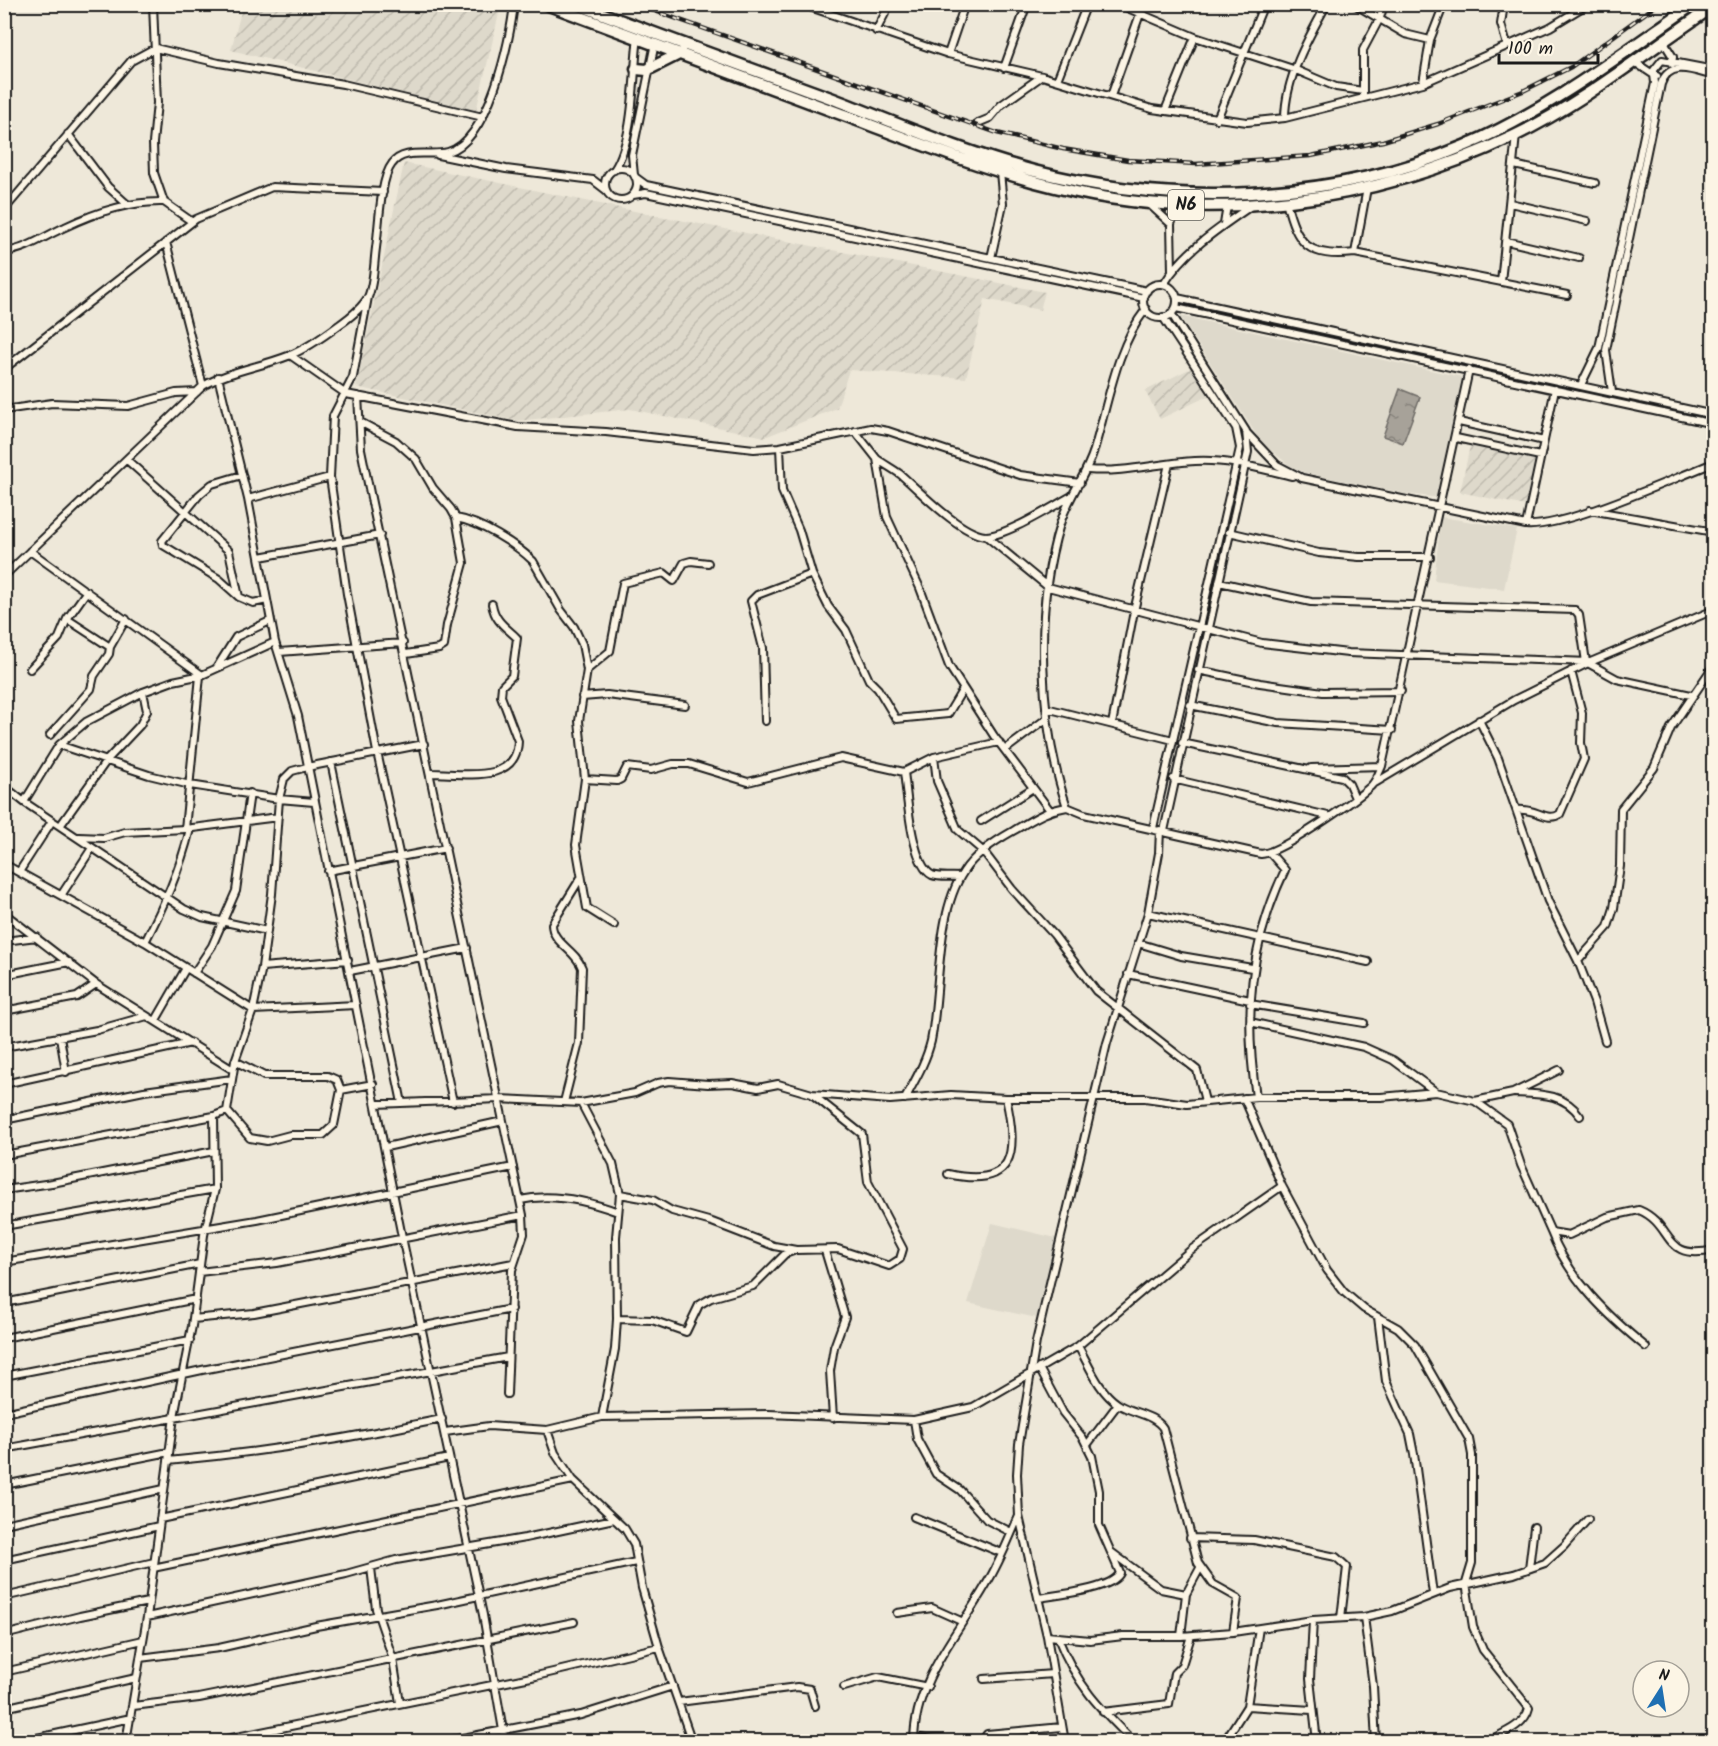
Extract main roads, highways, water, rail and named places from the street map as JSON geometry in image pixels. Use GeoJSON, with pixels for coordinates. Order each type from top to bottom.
{"type":"FeatureCollection","features":[{"type":"Feature","properties":{"kind":"highway","name":"N6"},"geometry":{"type":"LineString","coordinates":[[546,4],[639,33],[1033,171],[1083,182],[1130,188],[1222,194],[1276,191],[1327,184],[1388,171],[1464,146],[1540,107],[1694,4]]}},
{"type":"Feature","properties":{"kind":"highway","name":"N6"},"geometry":{"type":"LineString","coordinates":[[577,4],[639,33]]}},
{"type":"Feature","properties":{"kind":"highway","name":"N6"},"geometry":{"type":"LineString","coordinates":[[656,39],[681,53],[1000,172],[1057,188],[1148,202],[1227,206],[1286,201],[1367,188],[1432,170],[1516,135],[1589,93],[1713,6]]}},
{"type":"Feature","properties":{"kind":"highway"},"geometry":{"type":"LineString","coordinates":[[636,69],[651,68],[681,53]]}},
{"type":"Feature","properties":{"kind":"water"},"geometry":{"type":"Polygon","coordinates":[[[1400,389],[1420,397],[1403,443],[1383,436],[1400,389]]]}},
{"type":"Feature","properties":{"kind":"railway"},"geometry":{"type":"LineString","coordinates":[[635,4],[997,133],[1063,149],[1128,160],[1196,164],[1311,156],[1383,141],[1438,124],[1523,91],[1571,67],[1658,4]]}}]}
